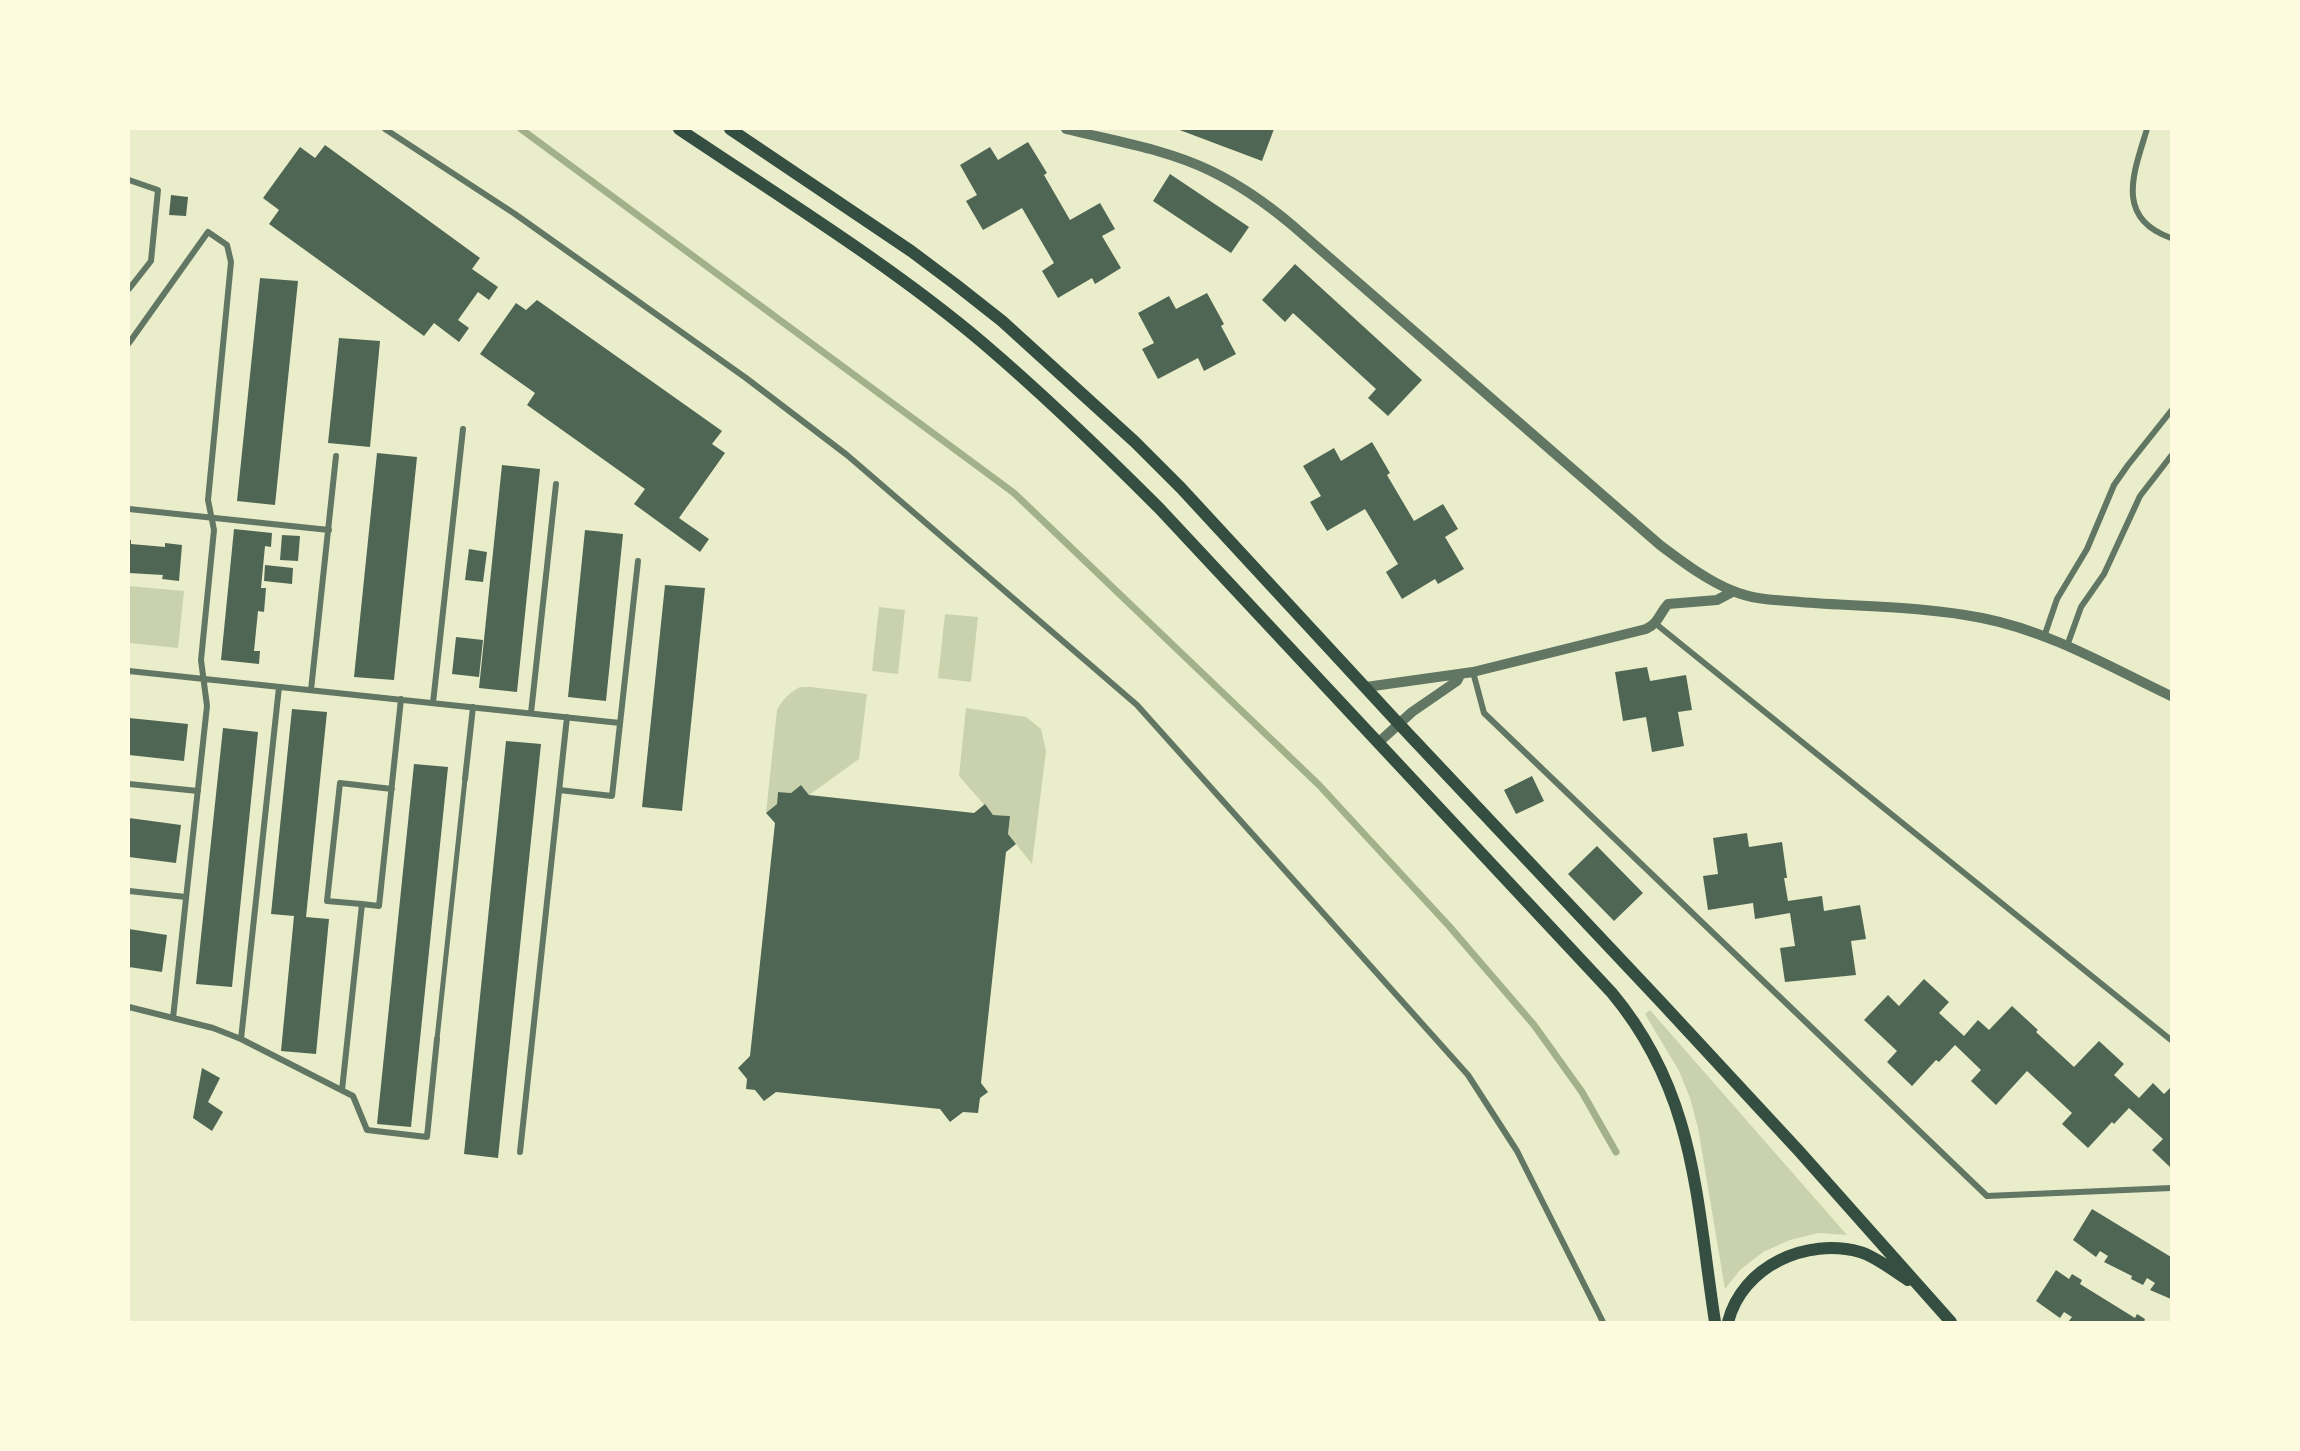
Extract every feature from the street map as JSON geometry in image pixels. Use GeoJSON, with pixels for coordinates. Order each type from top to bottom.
{"type":"FeatureCollection","features":[{"type":"Feature","properties":{"kind":"main road"},"geometry":{"type":"LineString","coordinates":[[680,129],[892,273],[983,343],[1106,455],[1151,500],[1612,993],[1649,1043],[1672,1094],[1688,1146],[1715,1322]]}},
{"type":"Feature","properties":{"kind":"main road"},"geometry":{"type":"LineString","coordinates":[[730,129],[911,251],[1002,321],[1135,442],[1182,488],[1399,724],[1799,1151],[1952,1322]]}},
{"type":"Feature","properties":{"kind":"main road"},"geometry":{"type":"LineString","coordinates":[[1728,1322],[1736,1301],[1748,1284],[1779,1259],[1801,1251],[1842,1248],[1863,1253],[1923,1291]]}},
{"type":"Feature","properties":{"kind":"street"},"geometry":{"type":"LineString","coordinates":[[385,129],[514,214],[746,378],[847,455],[1137,705],[1468,1075],[1517,1151],[1603,1322]]}},
{"type":"Feature","properties":{"kind":"street"},"geometry":{"type":"LineString","coordinates":[[1066,129],[1180,159],[1211,171],[1255,196],[1292,225],[1659,545],[1706,577],[1734,591],[1763,598],[1956,613],[1985,618],[2067,646],[2171,696]]}},
{"type":"Feature","properties":{"kind":"street"},"geometry":{"type":"LineString","coordinates":[[2147,129],[2134,173],[2132,191],[2135,207],[2142,221],[2154,231],[2171,238]]}},
{"type":"Feature","properties":{"kind":"street"},"geometry":{"type":"LineString","coordinates":[[129,180],[158,190],[151,261],[129,289]]}},
{"type":"Feature","properties":{"kind":"street"},"geometry":{"type":"LineString","coordinates":[[129,343],[208,232],[227,245],[231,262],[208,500],[214,531],[201,660],[207,706],[173,1018]]}},
{"type":"Feature","properties":{"kind":"street"},"geometry":{"type":"LineString","coordinates":[[2044,637],[2056,599],[2087,549],[2114,485],[2171,411]]}},
{"type":"Feature","properties":{"kind":"street"},"geometry":{"type":"LineString","coordinates":[[433,703],[463,429]]}},
{"type":"Feature","properties":{"kind":"street"},"geometry":{"type":"LineString","coordinates":[[311,690],[336,456]]}},
{"type":"Feature","properties":{"kind":"street"},"geometry":{"type":"LineString","coordinates":[[2067,646],[2081,607],[2104,574],[2140,496],[2171,456]]}},
{"type":"Feature","properties":{"kind":"street"},"geometry":{"type":"LineString","coordinates":[[531,713],[555,484]]}},
{"type":"Feature","properties":{"kind":"street"},"geometry":{"type":"LineString","coordinates":[[129,509],[329,530]]}},
{"type":"Feature","properties":{"kind":"street"},"geometry":{"type":"LineString","coordinates":[[559,790],[612,796],[638,561]]}},
{"type":"Feature","properties":{"kind":"street"},"geometry":{"type":"LineString","coordinates":[[1366,687],[1460,675],[1646,629],[1656,624],[1661,612],[1668,604],[1717,600],[1734,591]]}},
{"type":"Feature","properties":{"kind":"street"},"geometry":{"type":"LineString","coordinates":[[1656,624],[2171,1040]]}},
{"type":"Feature","properties":{"kind":"street"},"geometry":{"type":"LineString","coordinates":[[129,671],[620,723]]}},
{"type":"Feature","properties":{"kind":"street"},"geometry":{"type":"LineString","coordinates":[[1473,672],[1484,713],[1987,1196],[2171,1188]]}},
{"type":"Feature","properties":{"kind":"street"},"geometry":{"type":"LineString","coordinates":[[1378,742],[1457,681],[1460,675]]}},
{"type":"Feature","properties":{"kind":"street"},"geometry":{"type":"LineString","coordinates":[[241,1039],[279,687]]}},
{"type":"Feature","properties":{"kind":"street"},"geometry":{"type":"LineString","coordinates":[[392,789],[340,783],[327,901],[379,906],[392,789],[401,699]]}},
{"type":"Feature","properties":{"kind":"street"},"geometry":{"type":"LineString","coordinates":[[129,1007],[213,1028],[241,1039],[342,1090],[353,1096],[367,1130],[427,1137],[473,707]]}},
{"type":"Feature","properties":{"kind":"street"},"geometry":{"type":"LineString","coordinates":[[520,1152],[567,717]]}},
{"type":"Feature","properties":{"kind":"street"},"geometry":{"type":"LineString","coordinates":[[129,784],[198,791]]}},
{"type":"Feature","properties":{"kind":"street"},"geometry":{"type":"LineString","coordinates":[[129,891],[186,897]]}},
{"type":"Feature","properties":{"kind":"street"},"geometry":{"type":"LineString","coordinates":[[342,1090],[362,904]]}},
{"type":"Feature","properties":{"kind":"green space"},"geometry":{"type":"Polygon","coordinates":[[[129,586],[184,591],[178,648],[129,643],[129,586]]]}},
{"type":"Feature","properties":{"kind":"green space"},"geometry":{"type":"Polygon","coordinates":[[[879,607],[905,610],[898,674],[872,671],[879,607]]]}},
{"type":"Feature","properties":{"kind":"green space"},"geometry":{"type":"Polygon","coordinates":[[[945,614],[978,617],[971,682],[938,678],[945,614]]]}},
{"type":"Feature","properties":{"kind":"green space"},"geometry":{"type":"Polygon","coordinates":[[[800,687],[867,694],[859,759],[809,795],[801,785],[791,793],[778,792],[777,804],[766,813],[777,710],[787,697],[800,687]]]}},
{"type":"Feature","properties":{"kind":"green space"},"geometry":{"type":"Polygon","coordinates":[[[966,708],[1026,717],[1041,729],[1046,751],[1032,864],[1008,834],[1010,816],[993,815],[959,776],[966,708]]]}},
{"type":"Feature","properties":{"kind":"green space"},"geometry":{"type":"Polygon","coordinates":[[[1650,1010],[1847,1235],[1818,1233],[1790,1240],[1763,1252],[1740,1270],[1725,1289],[1698,1128],[1690,1098],[1679,1071],[1645,1014],[1650,1010]]]}},
{"type":"Feature","properties":{"kind":"building"},"geometry":{"type":"Polygon","coordinates":[[[1177,129],[1274,129],[1262,161],[1177,129]]]}},
{"type":"Feature","properties":{"kind":"building"},"geometry":{"type":"Polygon","coordinates":[[[1028,142],[1047,173],[1044,175],[1070,220],[1100,203],[1115,229],[1102,236],[1121,268],[1095,284],[1092,278],[1058,298],[1042,271],[1054,263],[1022,208],[983,230],[966,201],[977,195],[960,165],[990,147],[998,160],[1028,142]]]}},
{"type":"Feature","properties":{"kind":"building"},"geometry":{"type":"Polygon","coordinates":[[[325,145],[480,258],[472,269],[498,287],[489,300],[478,292],[458,320],[469,328],[459,342],[434,323],[424,336],[269,224],[279,210],[263,198],[300,147],[315,158],[325,145]]]}},
{"type":"Feature","properties":{"kind":"building"},"geometry":{"type":"Polygon","coordinates":[[[1170,174],[1249,227],[1231,253],[1153,201],[1170,174]]]}},
{"type":"Feature","properties":{"kind":"building"},"geometry":{"type":"Polygon","coordinates":[[[171,195],[188,197],[186,216],[169,215],[171,195]]]}},
{"type":"Feature","properties":{"kind":"building"},"geometry":{"type":"Polygon","coordinates":[[[1295,264],[1422,380],[1388,416],[1368,398],[1376,389],[1293,313],[1285,322],[1262,300],[1295,264]]]}},
{"type":"Feature","properties":{"kind":"building"},"geometry":{"type":"Polygon","coordinates":[[[260,278],[298,281],[275,505],[237,501],[260,278]]]}},
{"type":"Feature","properties":{"kind":"building"},"geometry":{"type":"Polygon","coordinates":[[[1207,293],[1224,324],[1221,326],[1236,354],[1204,371],[1198,358],[1158,379],[1142,349],[1154,343],[1138,313],[1169,296],[1176,309],[1207,293]]]}},
{"type":"Feature","properties":{"kind":"building"},"geometry":{"type":"Polygon","coordinates":[[[537,300],[722,431],[712,444],[725,453],[679,518],[709,539],[700,552],[634,504],[645,489],[527,405],[535,393],[480,354],[516,303],[526,310],[537,300]]]}},
{"type":"Feature","properties":{"kind":"building"},"geometry":{"type":"Polygon","coordinates":[[[339,338],[380,341],[370,447],[328,443],[339,338]]]}},
{"type":"Feature","properties":{"kind":"building"},"geometry":{"type":"Polygon","coordinates":[[[1372,442],[1390,473],[1387,475],[1414,521],[1443,504],[1458,529],[1445,537],[1464,569],[1438,584],[1435,579],[1402,599],[1386,572],[1398,564],[1365,509],[1327,531],[1310,502],[1321,496],[1303,466],[1334,448],[1341,461],[1372,442]]]}},
{"type":"Feature","properties":{"kind":"building"},"geometry":{"type":"Polygon","coordinates":[[[377,453],[417,457],[394,680],[354,677],[377,453]]]}},
{"type":"Feature","properties":{"kind":"building"},"geometry":{"type":"Polygon","coordinates":[[[502,465],[540,469],[517,692],[479,688],[502,465]]]}},
{"type":"Feature","properties":{"kind":"building"},"geometry":{"type":"Polygon","coordinates":[[[234,529],[272,533],[271,547],[265,546],[261,588],[266,588],[264,612],[258,611],[254,651],[260,651],[259,664],[221,660],[234,529]]]}},
{"type":"Feature","properties":{"kind":"building"},"geometry":{"type":"Polygon","coordinates":[[[585,530],[623,534],[606,701],[568,697],[585,530]]]}},
{"type":"Feature","properties":{"kind":"building"},"geometry":{"type":"Polygon","coordinates":[[[282,535],[300,536],[298,561],[280,560],[282,535]]]}},
{"type":"Feature","properties":{"kind":"building"},"geometry":{"type":"Polygon","coordinates":[[[129,540],[131,544],[165,547],[165,543],[182,545],[179,581],[162,579],[163,575],[129,573],[129,540]]]}},
{"type":"Feature","properties":{"kind":"building"},"geometry":{"type":"Polygon","coordinates":[[[469,549],[487,552],[483,582],[465,580],[469,549]]]}},
{"type":"Feature","properties":{"kind":"building"},"geometry":{"type":"Polygon","coordinates":[[[265,565],[293,568],[292,584],[264,581],[265,565]]]}},
{"type":"Feature","properties":{"kind":"building"},"geometry":{"type":"Polygon","coordinates":[[[665,585],[705,588],[682,811],[642,807],[665,585]]]}},
{"type":"Feature","properties":{"kind":"building"},"geometry":{"type":"Polygon","coordinates":[[[456,637],[483,640],[479,677],[452,674],[456,637]]]}},
{"type":"Feature","properties":{"kind":"building"},"geometry":{"type":"Polygon","coordinates":[[[1647,667],[1650,681],[1686,675],[1692,710],[1678,712],[1684,746],[1652,752],[1646,717],[1623,721],[1615,672],[1647,667]]]}},
{"type":"Feature","properties":{"kind":"building"},"geometry":{"type":"Polygon","coordinates":[[[292,709],[327,712],[306,917],[329,919],[316,1054],[281,1051],[294,916],[271,914],[292,709]]]}},
{"type":"Feature","properties":{"kind":"building"},"geometry":{"type":"Polygon","coordinates":[[[129,718],[188,724],[184,761],[129,755],[129,718]]]}},
{"type":"Feature","properties":{"kind":"building"},"geometry":{"type":"Polygon","coordinates":[[[223,728],[258,732],[232,987],[196,984],[223,728]]]}},
{"type":"Feature","properties":{"kind":"building"},"geometry":{"type":"Polygon","coordinates":[[[506,741],[541,744],[498,1158],[464,1154],[506,741]]]}},
{"type":"Feature","properties":{"kind":"building"},"geometry":{"type":"Polygon","coordinates":[[[414,764],[448,767],[411,1127],[377,1124],[414,764]]]}},
{"type":"Feature","properties":{"kind":"building"},"geometry":{"type":"Polygon","coordinates":[[[1532,776],[1544,801],[1516,814],[1504,790],[1532,776]]]}},
{"type":"Feature","properties":{"kind":"building"},"geometry":{"type":"Polygon","coordinates":[[[801,785],[809,795],[974,813],[985,804],[993,815],[1010,816],[1008,834],[1016,844],[1006,852],[981,1083],[988,1092],[980,1098],[978,1113],[963,1112],[950,1122],[940,1109],[776,1092],[764,1101],[755,1090],[746,1089],[747,1079],[738,1068],[750,1056],[775,823],[766,813],[777,804],[778,792],[791,793],[801,785]]]}},
{"type":"Feature","properties":{"kind":"building"},"geometry":{"type":"Polygon","coordinates":[[[129,818],[181,825],[176,863],[129,857],[129,818]]]}},
{"type":"Feature","properties":{"kind":"building"},"geometry":{"type":"Polygon","coordinates":[[[1747,833],[1749,847],[1782,842],[1788,901],[1822,896],[1824,911],[1860,905],[1866,939],[1851,941],[1856,975],[1785,982],[1780,948],[1795,946],[1790,913],[1755,919],[1753,903],[1708,910],[1703,876],[1718,874],[1713,838],[1747,833]]]}},
{"type":"Feature","properties":{"kind":"building"},"geometry":{"type":"Polygon","coordinates":[[[1597,846],[1643,893],[1614,921],[1568,874],[1597,846]]]}},
{"type":"Feature","properties":{"kind":"building"},"geometry":{"type":"Polygon","coordinates":[[[129,929],[167,935],[162,972],[129,967],[129,929]]]}},
{"type":"Feature","properties":{"kind":"building"},"geometry":{"type":"Polygon","coordinates":[[[1924,979],[1949,1002],[1939,1013],[1964,1036],[1978,1020],[1989,1030],[2012,1006],[2074,1067],[2099,1041],[2124,1064],[2114,1075],[2139,1098],[2153,1083],[2164,1094],[2171,1087],[2171,1168],[2152,1150],[2163,1139],[2129,1108],[2114,1124],[2112,1122],[2088,1148],[2062,1124],[2072,1113],[2027,1071],[1996,1105],[1971,1081],[1981,1070],[1955,1045],[1939,1062],[1936,1060],[1912,1086],[1887,1062],[1897,1051],[1864,1020],[1888,995],[1899,1006],[1924,979]]]}},
{"type":"Feature","properties":{"kind":"building"},"geometry":{"type":"Polygon","coordinates":[[[202,1068],[220,1078],[208,1102],[223,1112],[212,1131],[193,1118],[202,1068]]]}},
{"type":"Feature","properties":{"kind":"building"},"geometry":{"type":"Polygon","coordinates":[[[2092,1209],[2171,1257],[2171,1299],[2150,1290],[2155,1283],[2147,1278],[2143,1285],[2131,1279],[2132,1276],[2104,1262],[2108,1256],[2100,1251],[2096,1257],[2073,1240],[2092,1209]]]}},
{"type":"Feature","properties":{"kind":"building"},"geometry":{"type":"Polygon","coordinates":[[[2056,1270],[2069,1279],[2072,1274],[2082,1280],[2080,1284],[2135,1318],[2137,1314],[2145,1319],[2144,1322],[2068,1322],[2072,1317],[2064,1312],[2060,1318],[2036,1301],[2056,1270]]]}},
{"type":"Feature","properties":{"kind":"waterway"},"geometry":{"type":"LineString","coordinates":[[521,129],[1014,493],[1319,785],[1449,926],[1534,1025],[1582,1092],[1616,1152]]}}]}
